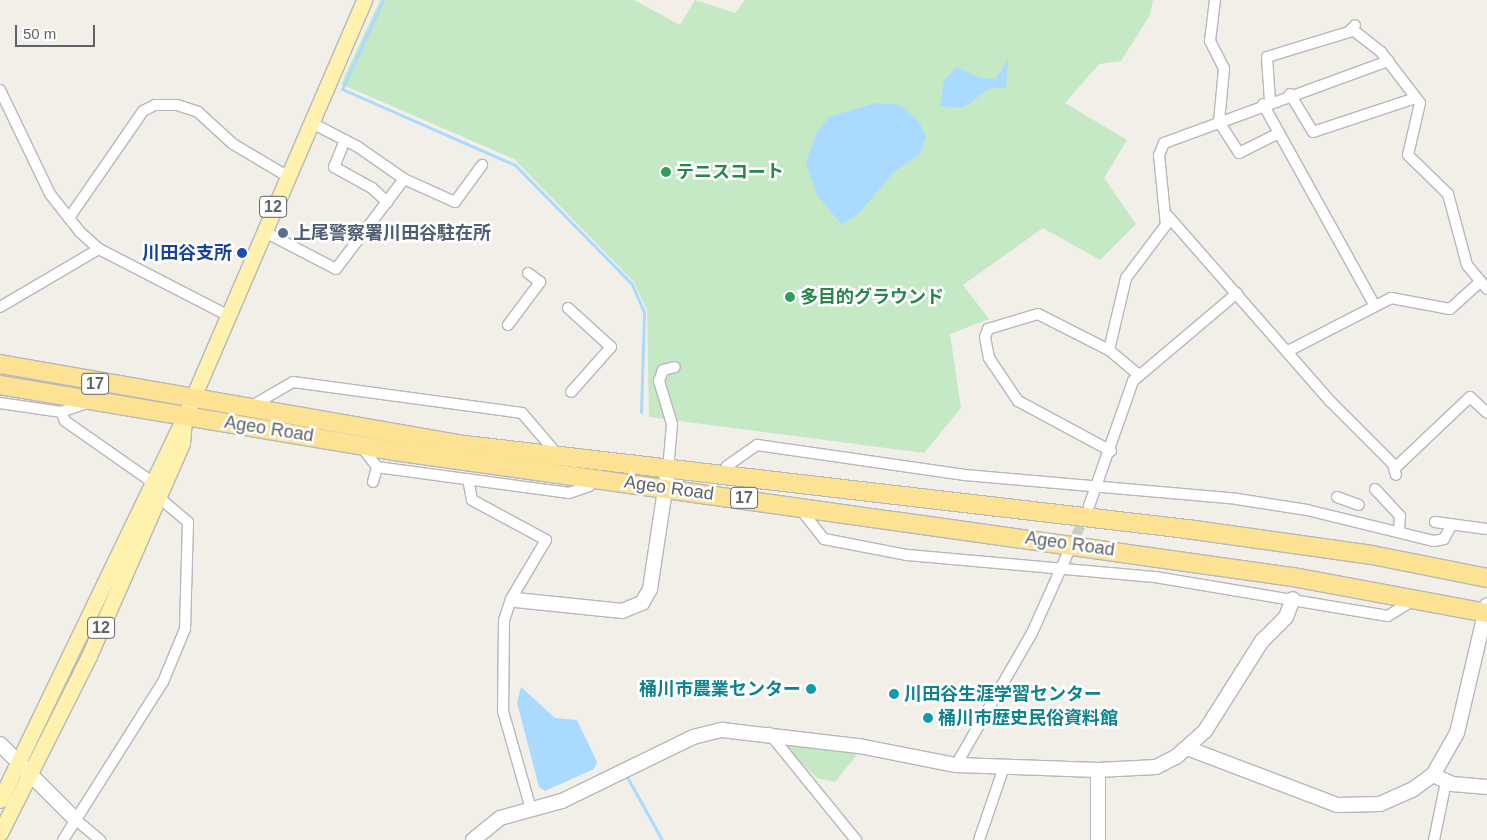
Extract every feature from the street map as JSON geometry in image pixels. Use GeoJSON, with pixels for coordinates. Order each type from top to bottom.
{"type":"FeatureCollection","features":[{"type":"Feature","properties":{"kind":"highway","name":"Ageo Road"},"geometry":{"type":"LineString","coordinates":[[0,364],[188,408],[360,445],[594,478],[722,476],[1187,529],[1372,555],[1487,578]]}},
{"type":"Feature","properties":{"kind":"highway","name":"Ageo Road"},"geometry":{"type":"LineString","coordinates":[[0,385],[93,401],[188,408],[247,408],[457,444],[558,454],[798,506],[1486,610]]}},
{"type":"Feature","properties":{"kind":"main road","name":"12"},"geometry":{"type":"LineString","coordinates":[[0,800],[188,408],[364,0]]}},
{"type":"Feature","properties":{"kind":"main road","name":"12"},"geometry":{"type":"LineString","coordinates":[[0,833],[31,776],[182,443],[188,408]]}},
{"type":"Feature","properties":{"kind":"street"},"geometry":{"type":"LineString","coordinates":[[1215,0],[1210,41],[1224,69],[1219,122],[1238,153],[1279,132]]}},
{"type":"Feature","properties":{"kind":"street"},"geometry":{"type":"LineString","coordinates":[[1288,351],[1374,304],[1397,299],[1450,310],[1483,286],[1467,265],[1448,194],[1408,155],[1420,115],[1416,98],[1388,61],[1354,27],[1268,57],[1267,103],[1279,132],[1374,304]]}},
{"type":"Feature","properties":{"kind":"street"},"geometry":{"type":"LineString","coordinates":[[1109,350],[1126,278],[1164,232],[1168,216],[1159,155],[1164,143],[1290,94],[1388,61]]}},
{"type":"Feature","properties":{"kind":"street"},"geometry":{"type":"LineString","coordinates":[[1290,94],[1314,132],[1416,98]]}},
{"type":"Feature","properties":{"kind":"street"},"geometry":{"type":"LineString","coordinates":[[1,95],[50,194],[99,249],[227,316]]}},
{"type":"Feature","properties":{"kind":"street"},"geometry":{"type":"LineString","coordinates":[[70,218],[143,111],[155,105],[177,105],[198,112],[232,144],[287,176]]}},
{"type":"Feature","properties":{"kind":"street"},"geometry":{"type":"LineString","coordinates":[[310,122],[345,140],[404,179],[455,202],[482,165]]}},
{"type":"Feature","properties":{"kind":"street"},"geometry":{"type":"LineString","coordinates":[[345,140],[334,167],[372,188],[387,202]]}},
{"type":"Feature","properties":{"kind":"street"},"geometry":{"type":"LineString","coordinates":[[263,231],[336,269],[404,179]]}},
{"type":"Feature","properties":{"kind":"street"},"geometry":{"type":"LineString","coordinates":[[1168,216],[1395,471],[1470,397],[1487,413]]}},
{"type":"Feature","properties":{"kind":"street"},"geometry":{"type":"LineString","coordinates":[[0,307],[99,249]]}},
{"type":"Feature","properties":{"kind":"street"},"geometry":{"type":"LineString","coordinates":[[508,325],[540,282],[528,273]]}},
{"type":"Feature","properties":{"kind":"street"},"geometry":{"type":"LineString","coordinates":[[1089,506],[1138,374],[1237,293]]}},
{"type":"Feature","properties":{"kind":"street"},"geometry":{"type":"LineString","coordinates":[[568,308],[611,348],[571,392]]}},
{"type":"Feature","properties":{"kind":"street"},"geometry":{"type":"LineString","coordinates":[[1111,451],[1018,401],[989,358],[985,337],[988,329],[1030,313],[1109,350],[1138,374]]}},
{"type":"Feature","properties":{"kind":"street"},"geometry":{"type":"LineString","coordinates":[[516,600],[614,611],[638,606],[650,589],[667,478],[672,424],[660,381],[663,370],[675,367]]}},
{"type":"Feature","properties":{"kind":"street"},"geometry":{"type":"LineString","coordinates":[[247,408],[292,382],[522,412],[558,454]]}},
{"type":"Feature","properties":{"kind":"street"},"geometry":{"type":"LineString","coordinates":[[0,403],[61,412],[93,401]]}},
{"type":"Feature","properties":{"kind":"street"},"geometry":{"type":"LineString","coordinates":[[61,412],[64,421],[152,482]]}},
{"type":"Feature","properties":{"kind":"street"},"geometry":{"type":"LineString","coordinates":[[360,445],[377,467],[569,493],[589,486],[594,478]]}},
{"type":"Feature","properties":{"kind":"street"},"geometry":{"type":"LineString","coordinates":[[722,476],[727,466],[757,445],[965,475],[1098,485],[1237,499],[1440,542],[1452,526]]}},
{"type":"Feature","properties":{"kind":"street"},"geometry":{"type":"LineString","coordinates":[[373,482],[377,467]]}},
{"type":"Feature","properties":{"kind":"street"},"geometry":{"type":"LineString","coordinates":[[468,479],[472,500],[546,540],[511,600],[504,620],[503,711],[531,809]]}},
{"type":"Feature","properties":{"kind":"street"},"geometry":{"type":"LineString","coordinates":[[1374,489],[1400,516],[1399,532]]}},
{"type":"Feature","properties":{"kind":"street"},"geometry":{"type":"LineString","coordinates":[[63,840],[163,682],[185,628],[188,522],[158,497]]}},
{"type":"Feature","properties":{"kind":"street"},"geometry":{"type":"LineString","coordinates":[[1337,497],[1359,505]]}},
{"type":"Feature","properties":{"kind":"street"},"geometry":{"type":"LineString","coordinates":[[798,506],[818,536],[829,541],[937,560],[1155,577],[1388,616],[1402,611],[1416,598]]}},
{"type":"Feature","properties":{"kind":"street"},"geometry":{"type":"LineString","coordinates":[[1435,522],[1452,526],[1487,529]]}},
{"type":"Feature","properties":{"kind":"street"},"geometry":{"type":"LineString","coordinates":[[956,765],[1032,633],[1068,553]]}},
{"type":"Feature","properties":{"kind":"street"},"geometry":{"type":"LineString","coordinates":[[472,840],[500,818],[562,801],[705,733],[722,730],[769,734],[956,765],[1098,770],[1156,766],[1187,748],[1204,731],[1262,641],[1286,617],[1293,599]]}},
{"type":"Feature","properties":{"kind":"street"},"geometry":{"type":"LineString","coordinates":[[1187,748],[1337,805],[1380,804],[1433,775],[1457,733],[1486,610]]}},
{"type":"Feature","properties":{"kind":"street"},"geometry":{"type":"LineString","coordinates":[[769,734],[856,840]]}},
{"type":"Feature","properties":{"kind":"street"},"geometry":{"type":"LineString","coordinates":[[0,744],[75,819],[100,840]]}},
{"type":"Feature","properties":{"kind":"street"},"geometry":{"type":"LineString","coordinates":[[979,840],[1004,767]]}},
{"type":"Feature","properties":{"kind":"street"},"geometry":{"type":"LineString","coordinates":[[1098,770],[1098,840]]}},
{"type":"Feature","properties":{"kind":"street"},"geometry":{"type":"LineString","coordinates":[[1433,775],[1446,782],[1487,787]]}},
{"type":"Feature","properties":{"kind":"street"},"geometry":{"type":"LineString","coordinates":[[1434,840],[1446,782]]}},
{"type":"Feature","properties":{"kind":"green space"},"geometry":{"type":"Polygon","coordinates":[[[380,0],[634,0],[680,25],[695,0],[735,13],[745,0],[1153,0],[1150,15],[1121,61],[1099,64],[1065,103],[1127,140],[1104,178],[1136,224],[1100,260],[1043,228],[963,285],[989,319],[950,334],[961,408],[924,453],[649,417],[647,311],[634,282],[514,159],[341,84],[380,0]]]}},
{"type":"Feature","properties":{"kind":"green space"},"geometry":{"type":"Polygon","coordinates":[[[787,744],[859,752],[835,782],[817,778],[785,747],[787,744]]]}},
{"type":"Feature","properties":{"kind":"water"},"geometry":{"type":"Polygon","coordinates":[[[1008,59],[1006,88],[990,88],[963,108],[940,106],[944,81],[956,67],[980,78],[996,79],[1008,59]]]}},
{"type":"Feature","properties":{"kind":"water"},"geometry":{"type":"Polygon","coordinates":[[[876,103],[900,105],[919,122],[926,137],[920,154],[894,172],[858,214],[842,225],[817,195],[806,163],[817,132],[829,117],[876,103]]]}},
{"type":"Feature","properties":{"kind":"water"},"geometry":{"type":"Polygon","coordinates":[[[521,687],[555,718],[577,720],[597,762],[594,769],[545,791],[539,787],[517,703],[521,687]]]}},
{"type":"Feature","properties":{"kind":"waterway"},"geometry":{"type":"LineString","coordinates":[[383,0],[342,89],[515,165],[632,284],[644,312],[641,412]]}},
{"type":"Feature","properties":{"kind":"waterway"},"geometry":{"type":"LineString","coordinates":[[626,775],[662,840]]}},
{"type":"Feature","properties":{"kind":"tunnel"},"geometry":{"type":"LineString","coordinates":[[1070,549],[1085,515]]}},
{"type":"Feature","properties":{"kind":"place","name":"テニスコート"},"geometry":{"type":"Point","coordinates":[666,172]}},
{"type":"Feature","properties":{"kind":"place","name":"上尾警察署川田谷駐在所"},"geometry":{"type":"Point","coordinates":[283,233]}},
{"type":"Feature","properties":{"kind":"place","name":"川田谷支所"},"geometry":{"type":"Point","coordinates":[242,253]}},
{"type":"Feature","properties":{"kind":"place","name":"多目的グラウンド"},"geometry":{"type":"Point","coordinates":[790,297]}},
{"type":"Feature","properties":{"kind":"place","name":"桶川市農業センター"},"geometry":{"type":"Point","coordinates":[811,689]}},
{"type":"Feature","properties":{"kind":"place","name":"川田谷生涯学習センター"},"geometry":{"type":"Point","coordinates":[894,694]}},
{"type":"Feature","properties":{"kind":"place","name":"桶川市歴史民俗資料館"},"geometry":{"type":"Point","coordinates":[928,718]}}]}
